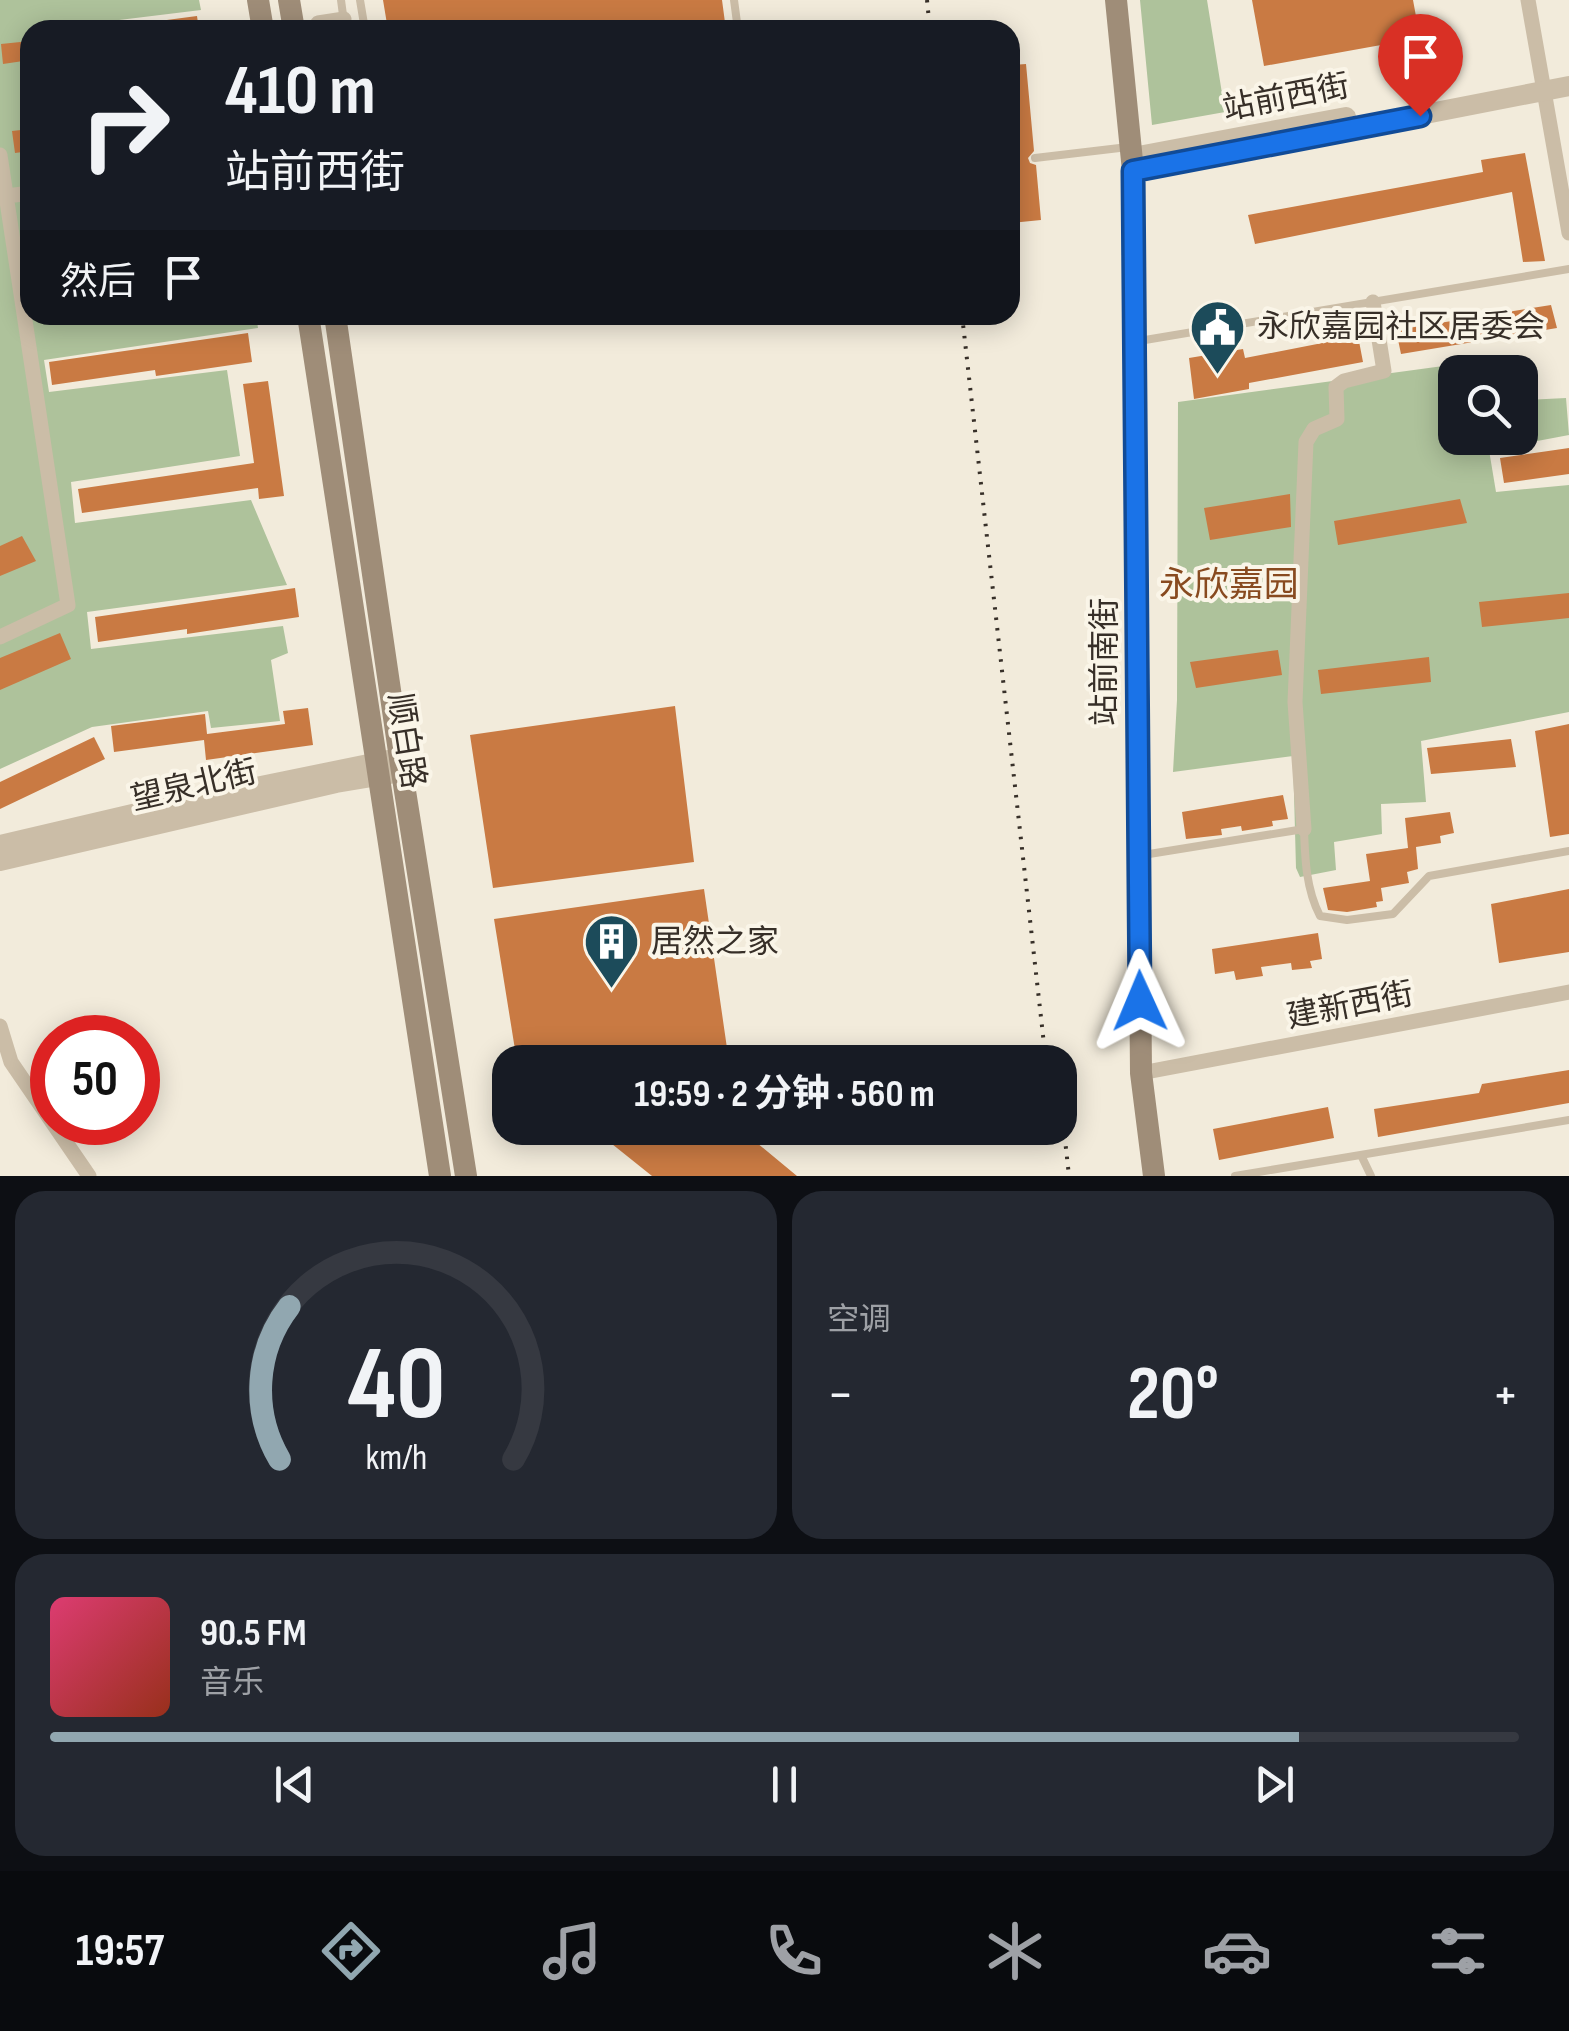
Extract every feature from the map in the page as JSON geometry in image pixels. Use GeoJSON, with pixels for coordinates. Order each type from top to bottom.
{"type":"FeatureCollection","features":[{"type":"Feature","properties":{"kind":"main road","name":"站前南街"},"geometry":{"type":"LineString","coordinates":[[1116,0],[1133,158],[1141,1074],[1154,1176]]}},
{"type":"Feature","properties":{"kind":"main road","name":"顺白路"},"geometry":{"type":"LineString","coordinates":[[310,325],[466,1176]]}},
{"type":"Feature","properties":{"kind":"main road","name":"顺白路"},"geometry":{"type":"LineString","coordinates":[[336,325],[440,1176]]}},
{"type":"Feature","properties":{"kind":"street"},"geometry":{"type":"LineString","coordinates":[[1528,0],[1569,233]]}},
{"type":"Feature","properties":{"kind":"street","name":"站前西街"},"geometry":{"type":"LineString","coordinates":[[1133,158],[1543,85],[1569,75]]}},
{"type":"Feature","properties":{"kind":"street","name":"站前西街"},"geometry":{"type":"LineString","coordinates":[[1543,85],[1569,86]]}},
{"type":"Feature","properties":{"kind":"street"},"geometry":{"type":"LineString","coordinates":[[0,155],[20,283]]}},
{"type":"Feature","properties":{"kind":"street"},"geometry":{"type":"LineString","coordinates":[[7,196],[20,194]]}},
{"type":"Feature","properties":{"kind":"street"},"geometry":{"type":"LineString","coordinates":[[1304,830],[1295,702],[1306,442],[1314,429],[1336,419],[1336,387],[1344,381],[1384,371],[1373,302]]}},
{"type":"Feature","properties":{"kind":"street"},"geometry":{"type":"LineString","coordinates":[[0,638],[68,605],[26,325]]}},
{"type":"Feature","properties":{"kind":"street","name":"望泉北街"},"geometry":{"type":"LineString","coordinates":[[0,846],[188,801],[389,767]]}},
{"type":"Feature","properties":{"kind":"street","name":"望泉北街"},"geometry":{"type":"LineString","coordinates":[[0,861],[336,783],[389,767]]}},
{"type":"Feature","properties":{"kind":"street","name":"建新西街"},"geometry":{"type":"LineString","coordinates":[[1141,1074],[1569,992]]}},
{"type":"Feature","properties":{"kind":"street"},"geometry":{"type":"LineString","coordinates":[[0,1026],[11,1062],[89,1176]]}},
{"type":"Feature","properties":{"kind":"lane"},"geometry":{"type":"LineString","coordinates":[[1035,158],[1133,158]]}},
{"type":"Feature","properties":{"kind":"lane"},"geometry":{"type":"LineString","coordinates":[[1135,342],[1569,270]]}},
{"type":"Feature","properties":{"kind":"lane"},"geometry":{"type":"LineString","coordinates":[[1139,856],[1304,830],[1315,906],[1320,916],[1347,920],[1392,914],[1429,876],[1569,851]]}},
{"type":"Feature","properties":{"kind":"lane"},"geometry":{"type":"LineString","coordinates":[[1234,1176],[1569,1120]]}},
{"type":"Feature","properties":{"kind":"lane"},"geometry":{"type":"LineString","coordinates":[[1361,1155],[1371,1176]]}},
{"type":"Feature","properties":{"kind":"green space"},"geometry":{"type":"Polygon","coordinates":[[[0,0],[199,0],[201,10],[119,20],[20,20],[20,325],[258,325],[258,328],[44,360],[49,392],[227,370],[240,456],[71,482],[75,523],[251,500],[287,585],[87,612],[91,649],[283,626],[288,653],[271,660],[280,721],[211,728],[208,711],[92,727],[0,769],[0,0]]]}},
{"type":"Feature","properties":{"kind":"green space"},"geometry":{"type":"Polygon","coordinates":[[[1140,0],[1207,0],[1225,112],[1152,125],[1140,0]]]}},
{"type":"Feature","properties":{"kind":"green space"},"geometry":{"type":"Polygon","coordinates":[[[1438,367],[1438,455],[1490,455],[1496,492],[1569,485],[1569,712],[1421,741],[1426,802],[1381,804],[1382,834],[1334,842],[1336,870],[1300,877],[1296,868],[1293,756],[1173,772],[1177,700],[1178,402],[1438,367]]]}},
{"type":"Feature","properties":{"kind":"green space"},"geometry":{"type":"Polygon","coordinates":[[[1566,398],[1569,435],[1538,441],[1538,399],[1566,398]]]}},
{"type":"Feature","properties":{"kind":"building"},"geometry":{"type":"Polygon","coordinates":[[[383,0],[722,0],[725,20],[386,20],[383,0]]]}},
{"type":"Feature","properties":{"kind":"building"},"geometry":{"type":"Polygon","coordinates":[[[1252,0],[1413,0],[1420,38],[1264,66],[1252,0]]]}},
{"type":"Feature","properties":{"kind":"building"},"geometry":{"type":"Polygon","coordinates":[[[20,42],[20,61],[3,64],[1,44],[20,42]]]}},
{"type":"Feature","properties":{"kind":"building"},"geometry":{"type":"Polygon","coordinates":[[[1020,64],[1026,64],[1034,151],[1028,158],[1036,165],[1041,220],[1020,222],[1020,64]]]}},
{"type":"Feature","properties":{"kind":"building"},"geometry":{"type":"Polygon","coordinates":[[[20,130],[20,152],[15,153],[12,131],[20,130]]]}},
{"type":"Feature","properties":{"kind":"building"},"geometry":{"type":"Polygon","coordinates":[[[1525,153],[1545,261],[1523,262],[1512,192],[1255,244],[1248,215],[1483,172],[1481,160],[1525,153]]]}},
{"type":"Feature","properties":{"kind":"building"},"geometry":{"type":"Polygon","coordinates":[[[1551,305],[1557,328],[1401,354],[1396,330],[1551,305]]]}},
{"type":"Feature","properties":{"kind":"building"},"geometry":{"type":"Polygon","coordinates":[[[248,333],[252,362],[156,376],[155,370],[52,385],[49,362],[248,333]]]}},
{"type":"Feature","properties":{"kind":"building"},"geometry":{"type":"Polygon","coordinates":[[[1358,336],[1363,362],[1249,383],[1249,389],[1194,399],[1189,358],[1243,349],[1245,358],[1358,336]]]}},
{"type":"Feature","properties":{"kind":"building"},"geometry":{"type":"Polygon","coordinates":[[[268,381],[284,496],[259,499],[258,488],[82,513],[78,489],[254,463],[243,384],[268,381]]]}},
{"type":"Feature","properties":{"kind":"building"},"geometry":{"type":"Polygon","coordinates":[[[1569,448],[1569,474],[1504,483],[1500,458],[1569,448]]]}},
{"type":"Feature","properties":{"kind":"building"},"geometry":{"type":"Polygon","coordinates":[[[1290,494],[1291,527],[1210,540],[1204,508],[1290,494]]]}},
{"type":"Feature","properties":{"kind":"building"},"geometry":{"type":"Polygon","coordinates":[[[1460,499],[1467,523],[1338,545],[1334,521],[1460,499]]]}},
{"type":"Feature","properties":{"kind":"building"},"geometry":{"type":"Polygon","coordinates":[[[22,536],[36,561],[0,576],[0,546],[22,536]]]}},
{"type":"Feature","properties":{"kind":"building"},"geometry":{"type":"Polygon","coordinates":[[[295,588],[299,617],[187,634],[187,629],[98,642],[95,617],[295,588]]]}},
{"type":"Feature","properties":{"kind":"building"},"geometry":{"type":"Polygon","coordinates":[[[1569,593],[1569,618],[1482,627],[1479,602],[1569,593]]]}},
{"type":"Feature","properties":{"kind":"building"},"geometry":{"type":"Polygon","coordinates":[[[60,633],[71,659],[0,690],[0,658],[60,633]]]}},
{"type":"Feature","properties":{"kind":"building"},"geometry":{"type":"Polygon","coordinates":[[[1278,650],[1282,675],[1196,688],[1190,662],[1278,650]]]}},
{"type":"Feature","properties":{"kind":"building"},"geometry":{"type":"Polygon","coordinates":[[[1429,657],[1431,682],[1321,694],[1318,670],[1429,657]]]}},
{"type":"Feature","properties":{"kind":"building"},"geometry":{"type":"Polygon","coordinates":[[[675,706],[694,862],[493,888],[470,735],[675,706]]]}},
{"type":"Feature","properties":{"kind":"building"},"geometry":{"type":"Polygon","coordinates":[[[308,708],[313,745],[206,760],[204,740],[114,752],[111,726],[205,714],[207,734],[285,724],[283,711],[308,708]]]}},
{"type":"Feature","properties":{"kind":"building"},"geometry":{"type":"Polygon","coordinates":[[[1569,724],[1569,834],[1550,837],[1535,731],[1569,724]]]}},
{"type":"Feature","properties":{"kind":"building"},"geometry":{"type":"Polygon","coordinates":[[[94,737],[105,759],[0,809],[0,782],[94,737]]]}},
{"type":"Feature","properties":{"kind":"building"},"geometry":{"type":"Polygon","coordinates":[[[1511,739],[1516,767],[1431,774],[1427,748],[1511,739]]]}},
{"type":"Feature","properties":{"kind":"building"},"geometry":{"type":"Polygon","coordinates":[[[1283,795],[1288,819],[1272,821],[1273,826],[1242,831],[1241,826],[1221,829],[1222,835],[1186,839],[1182,812],[1283,795]]]}},
{"type":"Feature","properties":{"kind":"building"},"geometry":{"type":"Polygon","coordinates":[[[1450,812],[1454,833],[1440,836],[1441,843],[1416,847],[1418,869],[1407,872],[1409,883],[1381,888],[1383,901],[1376,902],[1377,907],[1347,912],[1328,910],[1323,888],[1370,881],[1366,854],[1408,848],[1405,818],[1450,812]]]}},
{"type":"Feature","properties":{"kind":"building","name":"居然之家"},"geometry":{"type":"Polygon","coordinates":[[[704,889],[727,1045],[514,1045],[494,919],[704,889]]]}},
{"type":"Feature","properties":{"kind":"building"},"geometry":{"type":"Polygon","coordinates":[[[1569,889],[1569,952],[1499,963],[1491,904],[1569,889]]]}},
{"type":"Feature","properties":{"kind":"building"},"geometry":{"type":"Polygon","coordinates":[[[1318,933],[1322,959],[1310,961],[1312,968],[1292,970],[1291,963],[1261,967],[1263,976],[1236,980],[1234,971],[1215,974],[1212,949],[1318,933]]]}},
{"type":"Feature","properties":{"kind":"building"},"geometry":{"type":"Polygon","coordinates":[[[1569,1070],[1569,1103],[1378,1137],[1374,1109],[1479,1093],[1482,1084],[1569,1070]]]}},
{"type":"Feature","properties":{"kind":"building"},"geometry":{"type":"Polygon","coordinates":[[[1328,1107],[1334,1138],[1219,1160],[1213,1129],[1328,1107]]]}},
{"type":"Feature","properties":{"kind":"building"},"geometry":{"type":"Polygon","coordinates":[[[613,1145],[760,1145],[797,1176],[652,1176],[613,1145]]]}},
{"type":"Feature","properties":{"kind":"railway"},"geometry":{"type":"LineString","coordinates":[[927,0],[929,20]]}},
{"type":"Feature","properties":{"kind":"railway"},"geometry":{"type":"LineString","coordinates":[[963,325],[1044,1045]]}},
{"type":"Feature","properties":{"kind":"railway"},"geometry":{"type":"LineString","coordinates":[[1066,1145],[1069,1176]]}},
{"type":"Feature","properties":{"kind":"place","name":"永欣嘉园社区居委会"},"geometry":{"type":"Point","coordinates":[1218,376]}},
{"type":"Feature","properties":{"kind":"place","name":"居然之家"},"geometry":{"type":"Point","coordinates":[612,991]}},
{"type":"Feature","properties":{"kind":"district","name":"永欣嘉园"},"geometry":{"type":"Point","coordinates":[1229,585]}},
{"type":"Feature","properties":{"kind":"route"},"geometry":{"type":"LineString","coordinates":[[1140,1001],[1133,171],[1420,116]]}}]}
